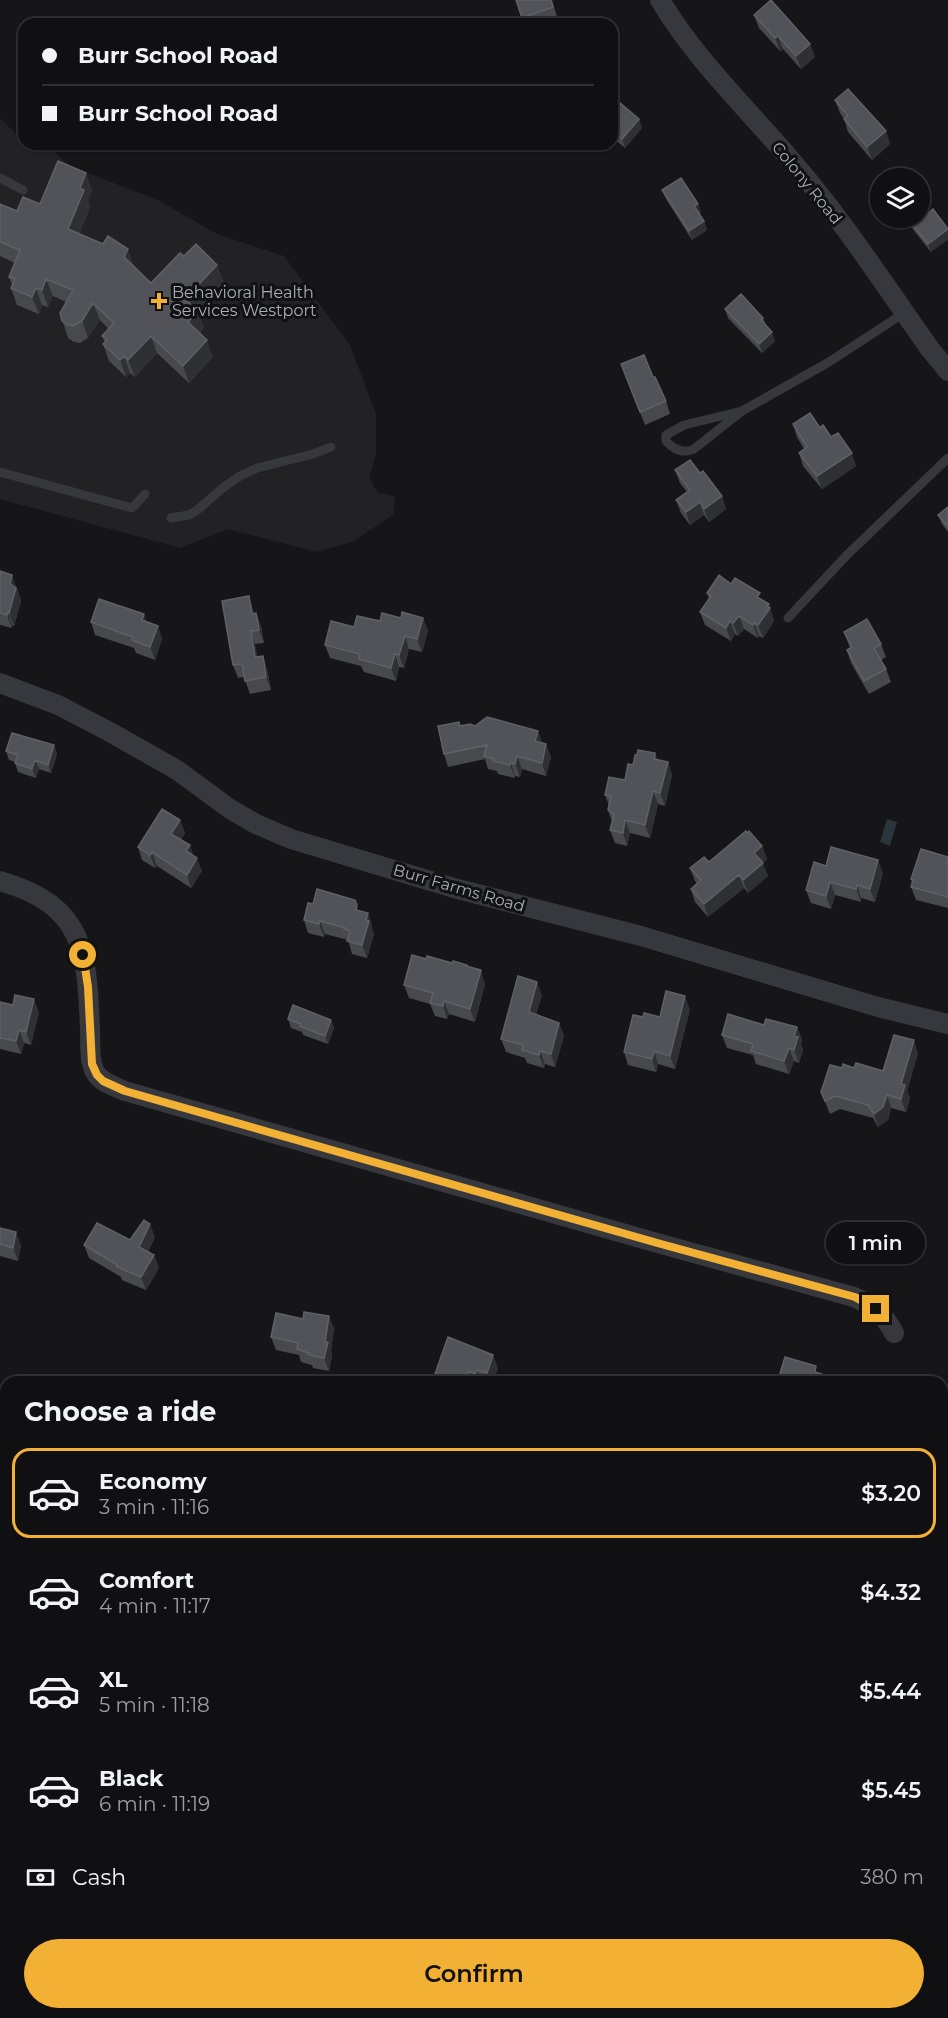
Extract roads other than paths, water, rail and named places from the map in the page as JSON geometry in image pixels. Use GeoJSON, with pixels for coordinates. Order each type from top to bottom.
{"type":"FeatureCollection","features":[{"type":"Feature","properties":{"kind":"street","name":"Colony Road"},"geometry":{"type":"LineString","coordinates":[[660,0],[680,32],[706,65],[822,198],[948,371]]}},
{"type":"Feature","properties":{"kind":"street","name":"Burr Farms Road"},"geometry":{"type":"LineString","coordinates":[[0,683],[58,705],[108,731],[177,770],[230,809],[256,824],[291,839],[454,888],[641,936],[878,1007],[948,1024]]}},
{"type":"Feature","properties":{"kind":"street"},"geometry":{"type":"LineString","coordinates":[[0,881],[22,887],[40,896],[60,910],[76,931],[83,955],[88,987],[92,1064],[103,1081],[125,1091],[361,1159],[855,1297],[876,1309],[894,1333]]}},
{"type":"Feature","properties":{"kind":"lane"},"geometry":{"type":"LineString","coordinates":[[0,178],[23,190]]}},
{"type":"Feature","properties":{"kind":"lane"},"geometry":{"type":"LineString","coordinates":[[742,411],[684,425],[666,435],[666,441],[678,450],[686,452],[694,449],[742,411],[829,362],[904,313]]}},
{"type":"Feature","properties":{"kind":"lane"},"geometry":{"type":"LineString","coordinates":[[171,518],[189,515],[196,511],[224,487],[249,472],[331,447]]}},
{"type":"Feature","properties":{"kind":"lane"},"geometry":{"type":"LineString","coordinates":[[788,618],[846,556],[948,458]]}},
{"type":"Feature","properties":{"kind":"lane"},"geometry":{"type":"LineString","coordinates":[[0,472],[132,508],[145,494]]}},
{"type":"Feature","properties":{"kind":"place","name":"Behavioral Health Services Westport"},"geometry":{"type":"Point","coordinates":[159,301]}}]}
